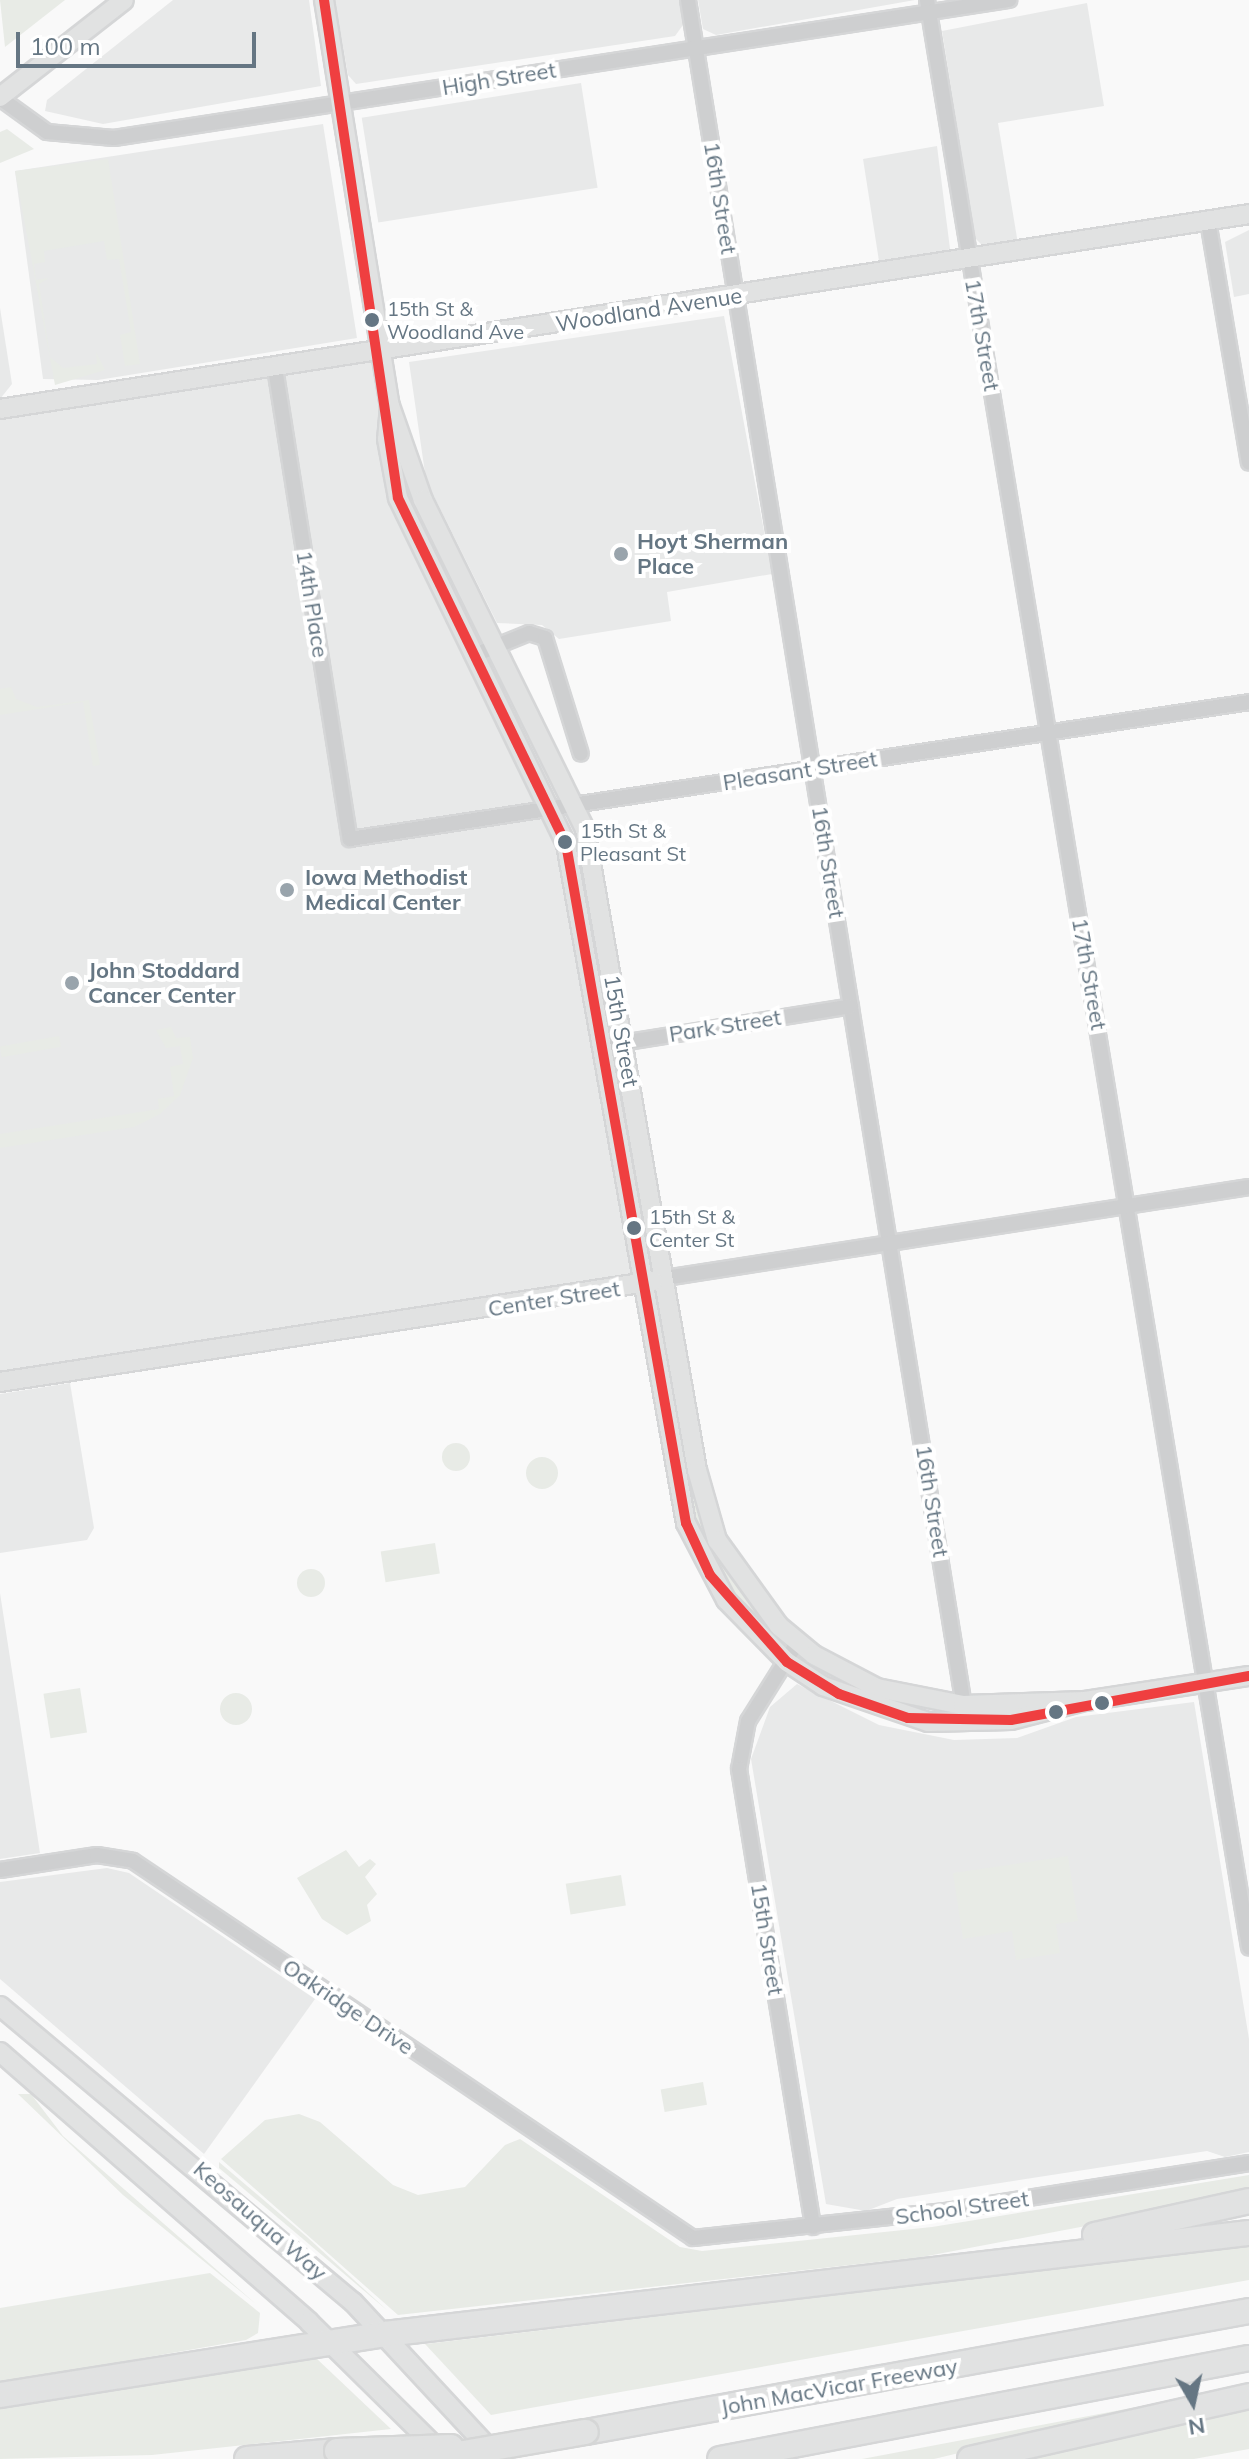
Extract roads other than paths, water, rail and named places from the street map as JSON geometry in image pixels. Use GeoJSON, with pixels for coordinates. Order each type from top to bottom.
{"type":"FeatureCollection","features":[{"type":"Feature","properties":{"kind":"highway"},"geometry":{"type":"LineString","coordinates":[[987,2259],[1249,2201]]}},
{"type":"Feature","properties":{"kind":"highway"},"geometry":{"type":"LineString","coordinates":[[0,2395],[329,2341],[987,2259],[1249,2233]]}},
{"type":"Feature","properties":{"kind":"highway","name":"John MacVicar Freeway"},"geometry":{"type":"LineString","coordinates":[[429,2459],[494,2454],[586,2432],[1249,2311]]}},
{"type":"Feature","properties":{"kind":"highway"},"geometry":{"type":"LineString","coordinates":[[720,2459],[1249,2358]]}},
{"type":"Feature","properties":{"kind":"highway"},"geometry":{"type":"LineString","coordinates":[[970,2459],[1249,2396]]}},
{"type":"Feature","properties":{"kind":"highway"},"geometry":{"type":"LineString","coordinates":[[247,2459],[337,2451],[494,2454]]}},
{"type":"Feature","properties":{"kind":"street"},"geometry":{"type":"LineString","coordinates":[[0,98],[124,0]]}},
{"type":"Feature","properties":{"kind":"street","name":"15th Street"},"geometry":{"type":"LineString","coordinates":[[324,0],[390,406],[423,500],[576,805],[623,1043],[706,1515],[743,1585],[797,1643],[748,1721],[739,1769],[813,2227]]}},
{"type":"Feature","properties":{"kind":"street","name":"16th Street"},"geometry":{"type":"LineString","coordinates":[[688,0],[965,1714]]}},
{"type":"Feature","properties":{"kind":"street","name":"High Street"},"geometry":{"type":"LineString","coordinates":[[0,98],[33,126],[87,140],[695,49],[927,6],[1009,0]]}},
{"type":"Feature","properties":{"kind":"street","name":"17th Street"},"geometry":{"type":"LineString","coordinates":[[927,6],[1249,1948]]}},
{"type":"Feature","properties":{"kind":"street","name":"Woodland Avenue"},"geometry":{"type":"LineString","coordinates":[[0,409],[381,352],[1249,214]]}},
{"type":"Feature","properties":{"kind":"street"},"geometry":{"type":"LineString","coordinates":[[1208,221],[1249,463]]}},
{"type":"Feature","properties":{"kind":"street","name":"14th Place"},"geometry":{"type":"LineString","coordinates":[[275,368],[350,839]]}},
{"type":"Feature","properties":{"kind":"street","name":"15th Street"},"geometry":{"type":"LineString","coordinates":[[390,406],[387,439],[398,498],[554,808],[566,844],[643,1284],[695,1548],[726,1600],[787,1662]]}},
{"type":"Feature","properties":{"kind":"street"},"geometry":{"type":"LineString","coordinates":[[477,654],[529,633],[550,645],[581,754]]}},
{"type":"Feature","properties":{"kind":"street","name":"Pleasant Street"},"geometry":{"type":"LineString","coordinates":[[350,839],[1249,702]]}},
{"type":"Feature","properties":{"kind":"street","name":"Park Street"},"geometry":{"type":"LineString","coordinates":[[600,1047],[851,1006]]}},
{"type":"Feature","properties":{"kind":"street","name":"Center Street"},"geometry":{"type":"LineString","coordinates":[[0,1382],[1249,1187]]}},
{"type":"Feature","properties":{"kind":"street"},"geometry":{"type":"LineString","coordinates":[[797,1643],[877,1688],[965,1714]]}},
{"type":"Feature","properties":{"kind":"street"},"geometry":{"type":"LineString","coordinates":[[787,1662],[877,1709],[965,1714],[1085,1701],[1249,1676]]}},
{"type":"Feature","properties":{"kind":"street","name":"Oakridge Drive"},"geometry":{"type":"LineString","coordinates":[[0,1870],[97,1855],[133,1861],[675,2230]]}},
{"type":"Feature","properties":{"kind":"street","name":"Keosauqua Way"},"geometry":{"type":"LineString","coordinates":[[0,2006],[385,2334],[494,2454]]}},
{"type":"Feature","properties":{"kind":"street","name":"Keosauqua Way"},"geometry":{"type":"LineString","coordinates":[[0,2052],[329,2341],[447,2459]]}},
{"type":"Feature","properties":{"kind":"street","name":"School Street"},"geometry":{"type":"LineString","coordinates":[[675,2230],[706,2239],[813,2227],[1249,2163]]}},
{"type":"Feature","properties":{"kind":"place","name":"15th St & Woodland Ave"},"geometry":{"type":"Point","coordinates":[372,320]}},
{"type":"Feature","properties":{"kind":"place","name":"Hoyt Sherman Place"},"geometry":{"type":"Point","coordinates":[621,554]}},
{"type":"Feature","properties":{"kind":"place","name":"15th St & Pleasant St"},"geometry":{"type":"Point","coordinates":[565,842]}},
{"type":"Feature","properties":{"kind":"place","name":"Iowa Methodist Medical Center"},"geometry":{"type":"Point","coordinates":[287,890]}},
{"type":"Feature","properties":{"kind":"place","name":"John Stoddard Cancer Center"},"geometry":{"type":"Point","coordinates":[72,983]}},
{"type":"Feature","properties":{"kind":"place","name":"15th St & Center St"},"geometry":{"type":"Point","coordinates":[634,1228]}}]}
